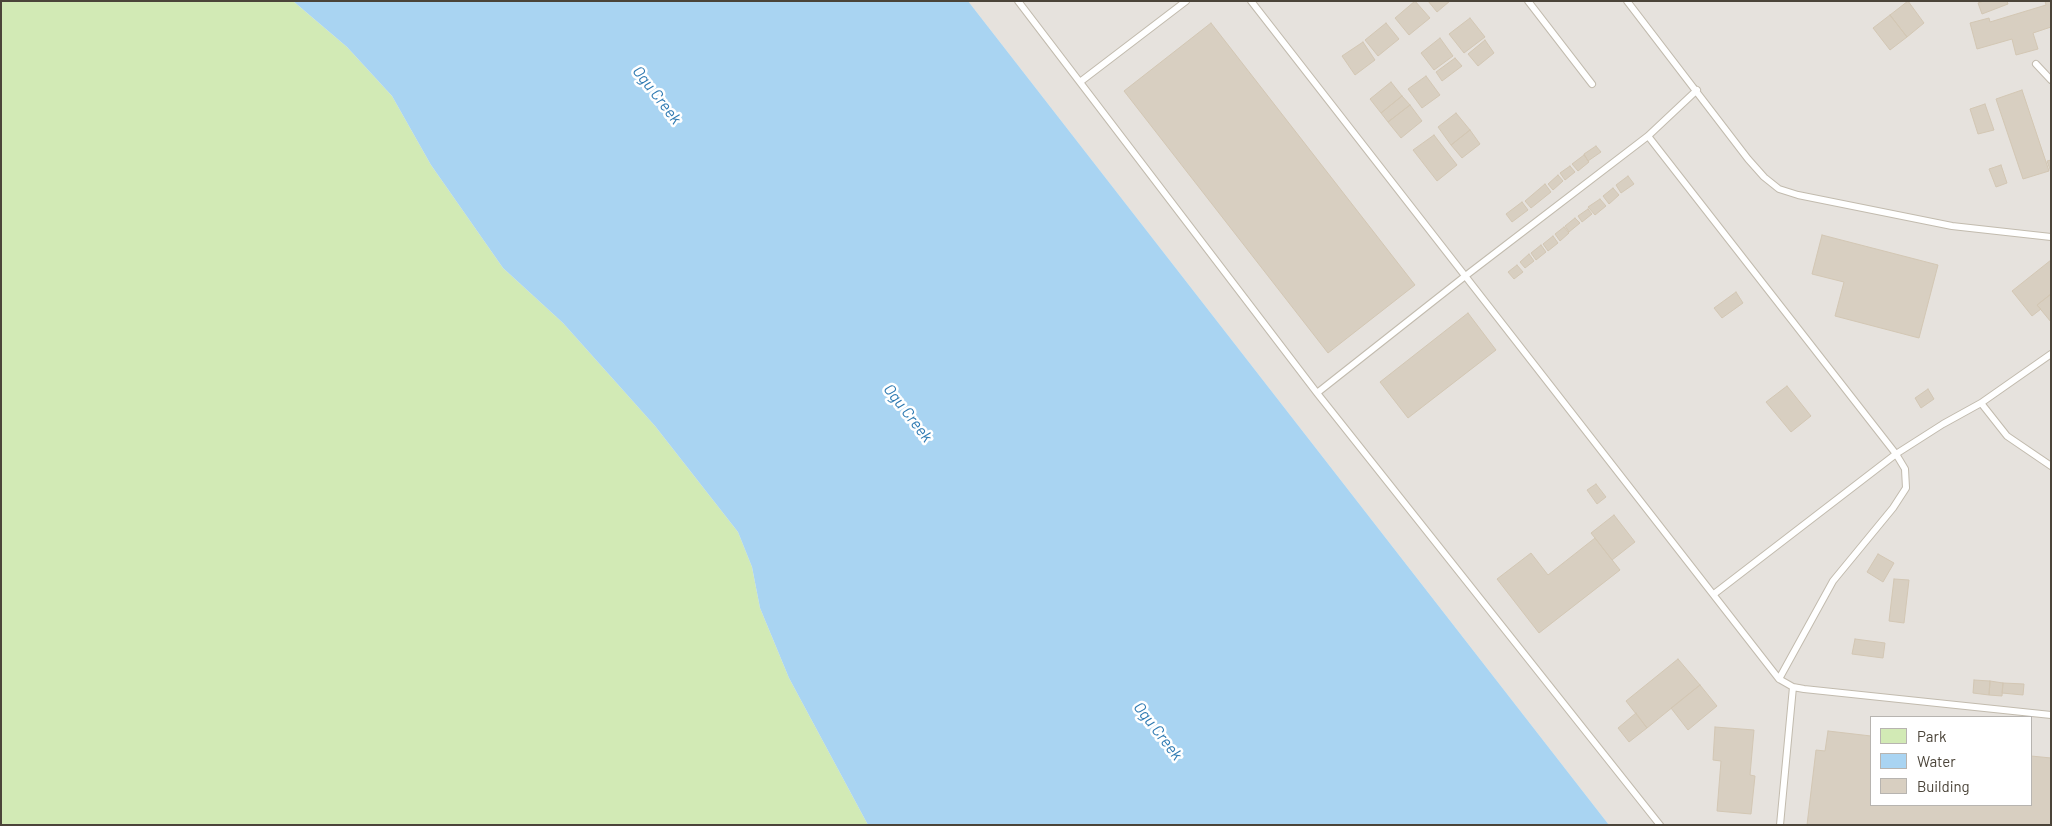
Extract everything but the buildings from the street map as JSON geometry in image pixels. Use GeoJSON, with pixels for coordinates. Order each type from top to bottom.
{"type":"FeatureCollection","features":[{"type":"Feature","properties":{"kind":"lane"},"geometry":{"type":"LineString","coordinates":[[1018,1],[1317,393],[1660,825]]}},
{"type":"Feature","properties":{"kind":"lane"},"geometry":{"type":"LineString","coordinates":[[1080,82],[1186,1]]}},
{"type":"Feature","properties":{"kind":"lane"},"geometry":{"type":"LineString","coordinates":[[1251,1],[1464,277],[1779,679],[1793,687],[2051,715]]}},
{"type":"Feature","properties":{"kind":"lane"},"geometry":{"type":"LineString","coordinates":[[1528,1],[1592,84]]}},
{"type":"Feature","properties":{"kind":"lane"},"geometry":{"type":"LineString","coordinates":[[1627,1],[1697,90],[1748,160],[1778,189],[1808,197],[1952,226],[2051,237]]}},
{"type":"Feature","properties":{"kind":"lane"},"geometry":{"type":"LineString","coordinates":[[2036,64],[2051,80]]}},
{"type":"Feature","properties":{"kind":"lane"},"geometry":{"type":"LineString","coordinates":[[1317,393],[1648,136],[1697,90]]}},
{"type":"Feature","properties":{"kind":"lane"},"geometry":{"type":"LineString","coordinates":[[1648,136],[1905,468],[1906,488],[1893,508],[1833,581],[1779,679]]}},
{"type":"Feature","properties":{"kind":"lane"},"geometry":{"type":"LineString","coordinates":[[1714,594],[1896,454],[1943,424],[1981,403],[2051,354]]}},
{"type":"Feature","properties":{"kind":"lane"},"geometry":{"type":"LineString","coordinates":[[1981,403],[2007,436],[2051,466]]}},
{"type":"Feature","properties":{"kind":"lane"},"geometry":{"type":"LineString","coordinates":[[1780,825],[1793,687]]}},
{"type":"Feature","properties":{"kind":"shaded area"},"geometry":{"type":"Polygon","coordinates":[[[968,1],[2051,1],[2051,825],[1609,825],[968,1]]]}},
{"type":"Feature","properties":{"kind":"green space"},"geometry":{"type":"Polygon","coordinates":[[[1,1],[293,1],[347,47],[392,96],[431,165],[503,268],[563,323],[655,426],[738,532],[752,567],[760,608],[789,678],[868,825],[1,825],[1,1]]]}},
{"type":"Feature","properties":{"kind":"water","name":"Ogu Creek"},"geometry":{"type":"Polygon","coordinates":[[[293,1],[968,1],[1609,825],[868,825],[789,678],[760,608],[752,567],[738,532],[655,426],[563,323],[503,268],[431,165],[392,96],[347,47],[293,1]]]}}]}
